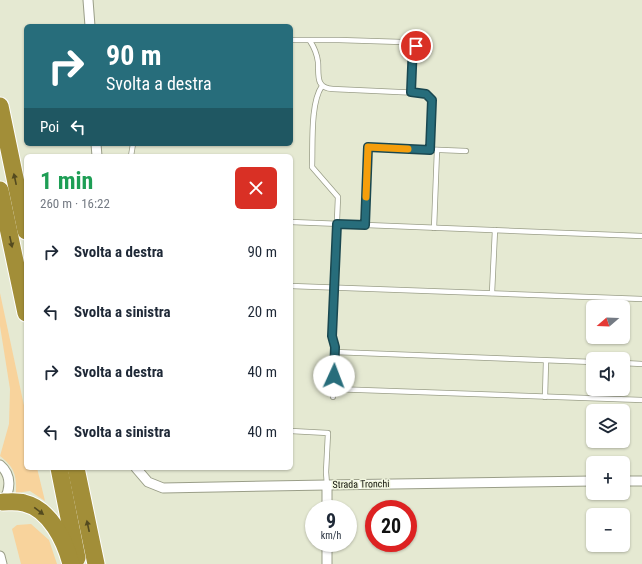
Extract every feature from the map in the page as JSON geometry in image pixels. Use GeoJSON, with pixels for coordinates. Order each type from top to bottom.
{"type":"FeatureCollection","features":[{"type":"Feature","properties":{"kind":"highway"},"geometry":{"type":"LineString","coordinates":[[0,106],[24,221]]}},
{"type":"Feature","properties":{"kind":"highway"},"geometry":{"type":"LineString","coordinates":[[0,190],[24,304]]}},
{"type":"Feature","properties":{"kind":"highway"},"geometry":{"type":"LineString","coordinates":[[58,470],[79,564]]}},
{"type":"Feature","properties":{"kind":"highway"},"geometry":{"type":"LineString","coordinates":[[76,470],[96,564]]}},
{"type":"Feature","properties":{"kind":"highway"},"geometry":{"type":"LineString","coordinates":[[1,504],[24,503],[33,506],[42,512],[58,533],[71,564]]}},
{"type":"Feature","properties":{"kind":"street"},"geometry":{"type":"LineString","coordinates":[[88,0],[90,24]]}},
{"type":"Feature","properties":{"kind":"street"},"geometry":{"type":"LineString","coordinates":[[0,465],[7,473],[9,481],[7,496],[1,504]]}},
{"type":"Feature","properties":{"kind":"street","name":"Strada Tronchi"},"geometry":{"type":"LineString","coordinates":[[138,470],[148,482],[163,488],[327,484],[586,482]]}},
{"type":"Feature","properties":{"kind":"street"},"geometry":{"type":"LineString","coordinates":[[630,481],[642,481]]}},
{"type":"Feature","properties":{"kind":"street"},"geometry":{"type":"LineString","coordinates":[[327,484],[327,500]]}},
{"type":"Feature","properties":{"kind":"street"},"geometry":{"type":"LineString","coordinates":[[327,552],[327,564]]}},
{"type":"Feature","properties":{"kind":"street"},"geometry":{"type":"LineString","coordinates":[[0,556],[2,564]]}},
{"type":"Feature","properties":{"kind":"lane"},"geometry":{"type":"LineString","coordinates":[[293,40],[402,42],[413,44],[429,52]]}},
{"type":"Feature","properties":{"kind":"lane"},"geometry":{"type":"LineString","coordinates":[[310,41],[316,52],[318,78],[322,86],[330,89],[411,92],[426,94],[432,100],[430,150]]}},
{"type":"Feature","properties":{"kind":"lane"},"geometry":{"type":"LineString","coordinates":[[411,92],[413,44]]}},
{"type":"Feature","properties":{"kind":"lane"},"geometry":{"type":"LineString","coordinates":[[322,86],[318,92],[315,104],[312,167],[338,197],[332,336],[335,344],[333,396]]}},
{"type":"Feature","properties":{"kind":"lane"},"geometry":{"type":"LineString","coordinates":[[365,225],[368,147],[466,151]]}},
{"type":"Feature","properties":{"kind":"lane"},"geometry":{"type":"LineString","coordinates":[[434,228],[437,150]]}},
{"type":"Feature","properties":{"kind":"lane"},"geometry":{"type":"LineString","coordinates":[[293,222],[642,236]]}},
{"type":"Feature","properties":{"kind":"lane"},"geometry":{"type":"LineString","coordinates":[[492,293],[494,230]]}},
{"type":"Feature","properties":{"kind":"lane"},"geometry":{"type":"LineString","coordinates":[[293,286],[642,299]]}},
{"type":"Feature","properties":{"kind":"lane"},"geometry":{"type":"LineString","coordinates":[[335,352],[586,362]]}},
{"type":"Feature","properties":{"kind":"lane"},"geometry":{"type":"LineString","coordinates":[[545,397],[546,360]]}},
{"type":"Feature","properties":{"kind":"lane"},"geometry":{"type":"LineString","coordinates":[[630,363],[642,364]]}},
{"type":"Feature","properties":{"kind":"lane"},"geometry":{"type":"LineString","coordinates":[[333,389],[642,400]]}},
{"type":"Feature","properties":{"kind":"lane"},"geometry":{"type":"LineString","coordinates":[[293,431],[328,433],[326,472],[327,484]]}},
{"type":"Feature","properties":{"kind":"shaded area"},"geometry":{"type":"Polygon","coordinates":[[[0,293],[24,406],[24,470],[37,470],[45,501],[30,491],[16,493],[14,472],[9,464],[0,456],[9,424],[10,389],[0,326],[0,293]]]}},
{"type":"Feature","properties":{"kind":"shaded area"},"geometry":{"type":"Polygon","coordinates":[[[31,524],[49,540],[57,564],[21,564],[12,529],[17,525],[31,524]]]}},
{"type":"Feature","properties":{"kind":"slow traffic"},"geometry":{"type":"LineString","coordinates":[[366,197],[368,147],[408,149]]}},
{"type":"Feature","properties":{"kind":"route"},"geometry":{"type":"LineString","coordinates":[[334,376],[335,344],[332,336],[337,224],[365,225],[368,147],[430,150],[432,100],[426,94],[411,92],[413,44],[416,46]]}}]}
